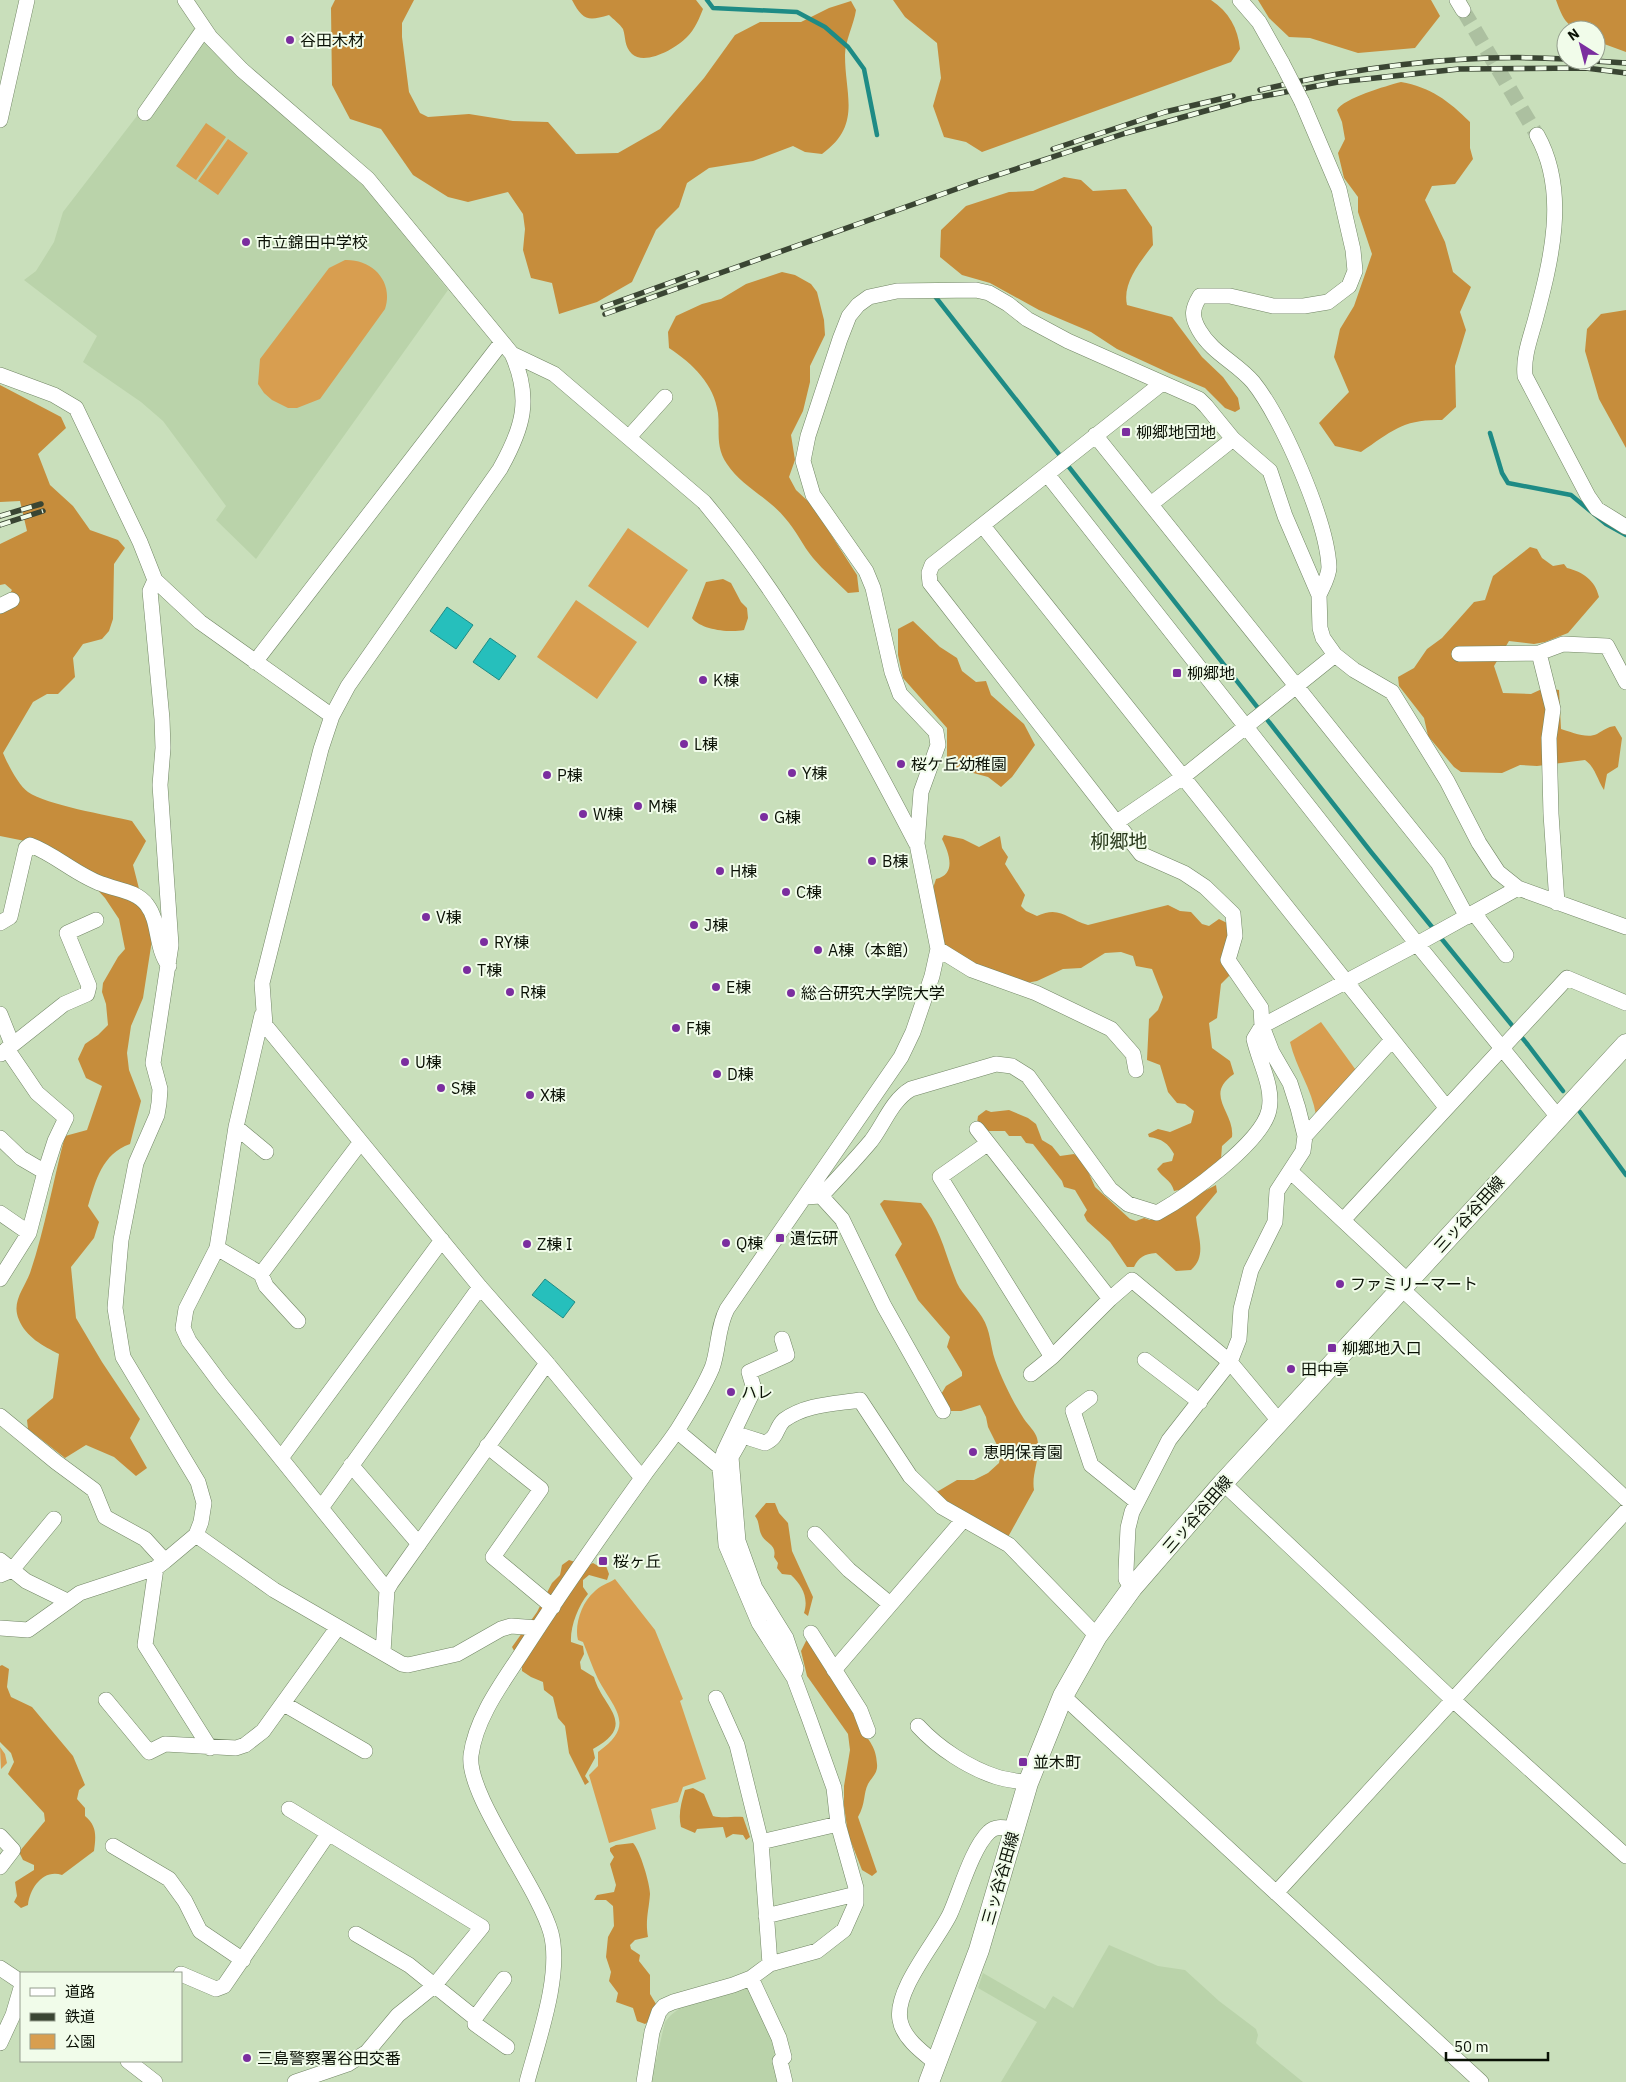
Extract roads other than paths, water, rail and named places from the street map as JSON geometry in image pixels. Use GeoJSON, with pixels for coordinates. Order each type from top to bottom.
{"type":"FeatureCollection","features":[{"type":"Feature","properties":{"kind":"main road","name":"三ッ谷谷田線"},"geometry":{"type":"LineString","coordinates":[[929,2082],[979,1950],[1028,1783],[1064,1696],[1097,1636],[1132,1588],[1223,1483],[1626,1044]]}},
{"type":"Feature","properties":{"kind":"street"},"geometry":{"type":"LineString","coordinates":[[0,120],[27,0]]}},
{"type":"Feature","properties":{"kind":"street"},"geometry":{"type":"LineString","coordinates":[[185,0],[204,29],[242,70],[368,179],[512,354],[522,375],[524,395],[522,419],[514,445],[500,469],[348,686],[332,716],[321,749],[262,983],[262,1013],[236,1127],[217,1248],[186,1309],[183,1328],[189,1341],[220,1382],[387,1590]]}},
{"type":"Feature","properties":{"kind":"street"},"geometry":{"type":"LineString","coordinates":[[1240,0],[1259,22],[1282,63],[1302,102],[1339,189],[1353,250],[1354,272],[1348,286],[1328,302],[1304,306],[1273,306],[1230,296],[1200,296],[1193,307],[1193,318],[1208,343],[1253,382],[1275,415],[1293,452],[1323,531],[1329,568],[1319,595]]}},
{"type":"Feature","properties":{"kind":"street"},"geometry":{"type":"LineString","coordinates":[[145,113],[204,29]]}},
{"type":"Feature","properties":{"kind":"street"},"geometry":{"type":"LineString","coordinates":[[1537,135],[1549,161],[1556,218],[1536,319],[1524,365],[1525,376],[1588,496],[1597,509],[1626,527]]}},
{"type":"Feature","properties":{"kind":"street"},"geometry":{"type":"LineString","coordinates":[[527,2082],[549,1993],[554,1960],[552,1934],[533,1891],[485,1805],[473,1775],[471,1756],[478,1730],[496,1694],[538,1628],[642,1478],[677,1431],[712,1367],[720,1322],[726,1309],[901,1057],[913,1032],[932,976],[938,949],[917,844],[921,792],[926,774],[935,758],[938,738],[936,732],[900,694],[892,672],[873,588],[866,571],[813,495],[803,460],[808,436],[849,316],[869,297],[897,291],[976,290],[988,293],[1008,304],[1027,318],[1068,341],[1161,384],[1199,399],[1233,439],[1270,471],[1285,516],[1319,595],[1320,628],[1323,638],[1335,655],[1354,670],[1392,692],[1447,781],[1484,850],[1504,878],[1518,888],[1626,927]]}},
{"type":"Feature","properties":{"kind":"street"},"geometry":{"type":"LineString","coordinates":[[256,662],[502,342]]}},
{"type":"Feature","properties":{"kind":"street"},"geometry":{"type":"LineString","coordinates":[[512,354],[554,374],[630,436],[704,502],[779,602],[833,688],[917,844]]}},
{"type":"Feature","properties":{"kind":"street"},"geometry":{"type":"LineString","coordinates":[[0,376],[54,395],[76,408],[140,542],[155,580],[200,622],[332,716]]}},
{"type":"Feature","properties":{"kind":"street"},"geometry":{"type":"LineString","coordinates":[[1132,1588],[1126,1579],[1128,1537],[1132,1512],[1168,1440],[1230,1362],[1239,1339],[1241,1308],[1251,1270],[1274,1222],[1277,1191],[1303,1151],[1305,1136],[1290,1083],[1272,1052],[1262,1026],[1261,1008],[1228,960],[1235,936],[1232,914],[1205,887],[1184,873],[1141,854],[930,583],[929,573],[932,565],[1161,384]]}},
{"type":"Feature","properties":{"kind":"street"},"geometry":{"type":"LineString","coordinates":[[630,436],[665,397]]}},
{"type":"Feature","properties":{"kind":"street"},"geometry":{"type":"LineString","coordinates":[[1095,436],[1438,863],[1471,915],[1506,956]]}},
{"type":"Feature","properties":{"kind":"street"},"geometry":{"type":"LineString","coordinates":[[1150,504],[1233,439]]}},
{"type":"Feature","properties":{"kind":"street"},"geometry":{"type":"LineString","coordinates":[[1047,474],[1249,722],[1417,944],[1558,1117]]}},
{"type":"Feature","properties":{"kind":"street"},"geometry":{"type":"LineString","coordinates":[[983,526],[1446,1107]]}},
{"type":"Feature","properties":{"kind":"street"},"geometry":{"type":"LineString","coordinates":[[0,1628],[28,1630],[67,1601],[90,1588],[160,1565],[196,1534],[203,1513],[202,1493],[198,1482],[123,1357],[115,1308],[121,1240],[136,1163],[157,1116],[160,1089],[153,1062],[171,945],[160,785],[164,748],[150,591],[155,580]]}},
{"type":"Feature","properties":{"kind":"street"},"geometry":{"type":"LineString","coordinates":[[1459,654],[1539,653],[1563,644],[1607,646],[1626,682]]}},
{"type":"Feature","properties":{"kind":"street"},"geometry":{"type":"LineString","coordinates":[[1539,653],[1553,710],[1548,738],[1550,814],[1557,903]]}},
{"type":"Feature","properties":{"kind":"street"},"geometry":{"type":"LineString","coordinates":[[1117,822],[1182,777],[1296,684],[1335,655]]}},
{"type":"Feature","properties":{"kind":"street"},"geometry":{"type":"LineString","coordinates":[[0,923],[10,917],[26,848],[30,845],[100,883],[130,893],[142,900],[154,918],[158,946],[169,966]]}},
{"type":"Feature","properties":{"kind":"street"},"geometry":{"type":"LineString","coordinates":[[805,1197],[820,1196],[872,1140],[902,1094],[911,1089],[996,1064],[1012,1066],[1028,1076],[1110,1189],[1128,1204],[1157,1213],[1215,1173],[1252,1139],[1265,1123],[1269,1109],[1268,1086],[1258,1058],[1254,1039],[1262,1026],[1518,888]]}},
{"type":"Feature","properties":{"kind":"street"},"geometry":{"type":"LineString","coordinates":[[6,1049],[64,1004],[87,994],[90,986],[67,933],[96,920]]}},
{"type":"Feature","properties":{"kind":"street"},"geometry":{"type":"LineString","coordinates":[[938,949],[972,970],[1036,992],[1111,1029],[1133,1054],[1136,1070]]}},
{"type":"Feature","properties":{"kind":"street"},"geometry":{"type":"LineString","coordinates":[[1344,1219],[1567,978],[1626,1003]]}},
{"type":"Feature","properties":{"kind":"street"},"geometry":{"type":"LineString","coordinates":[[262,1013],[269,1033],[642,1478]]}},
{"type":"Feature","properties":{"kind":"street"},"geometry":{"type":"LineString","coordinates":[[0,1014],[6,1049],[37,1094],[66,1118],[55,1141],[45,1172],[29,1233],[0,1279]]}},
{"type":"Feature","properties":{"kind":"street"},"geometry":{"type":"LineString","coordinates":[[1305,1136],[1391,1040]]}},
{"type":"Feature","properties":{"kind":"street"},"geometry":{"type":"LineString","coordinates":[[236,1127],[266,1152]]}},
{"type":"Feature","properties":{"kind":"street"},"geometry":{"type":"LineString","coordinates":[[977,1130],[1110,1299]]}},
{"type":"Feature","properties":{"kind":"street"},"geometry":{"type":"LineString","coordinates":[[0,1138],[22,1158],[45,1172]]}},
{"type":"Feature","properties":{"kind":"street"},"geometry":{"type":"LineString","coordinates":[[262,1274],[360,1142]]}},
{"type":"Feature","properties":{"kind":"street"},"geometry":{"type":"LineString","coordinates":[[987,1144],[940,1177],[1052,1357]]}},
{"type":"Feature","properties":{"kind":"street"},"geometry":{"type":"LineString","coordinates":[[1290,1171],[1344,1219],[1405,1285],[1626,1499]]}},
{"type":"Feature","properties":{"kind":"street"},"geometry":{"type":"LineString","coordinates":[[820,1196],[842,1219],[884,1306],[943,1411]]}},
{"type":"Feature","properties":{"kind":"street"},"geometry":{"type":"LineString","coordinates":[[0,1213],[29,1233]]}},
{"type":"Feature","properties":{"kind":"street"},"geometry":{"type":"LineString","coordinates":[[280,1458],[442,1240]]}},
{"type":"Feature","properties":{"kind":"street"},"geometry":{"type":"LineString","coordinates":[[217,1248],[262,1274],[266,1286],[298,1321]]}},
{"type":"Feature","properties":{"kind":"street"},"geometry":{"type":"LineString","coordinates":[[1031,1374],[1052,1357],[1110,1299],[1132,1280],[1230,1362],[1279,1421]]}},
{"type":"Feature","properties":{"kind":"street"},"geometry":{"type":"LineString","coordinates":[[321,1508],[350,1465],[480,1287]]}},
{"type":"Feature","properties":{"kind":"street"},"geometry":{"type":"LineString","coordinates":[[644,2082],[652,2032],[659,2012],[664,2006],[751,1978],[770,1964],[817,1951],[844,1930],[856,1903],[856,1894],[838,1824],[834,1788],[794,1678],[759,1623],[726,1545],[720,1467],[724,1452],[754,1389],[749,1372],[787,1355],[782,1339]]}},
{"type":"Feature","properties":{"kind":"street"},"geometry":{"type":"LineString","coordinates":[[1145,1360],[1200,1402]]}},
{"type":"Feature","properties":{"kind":"street"},"geometry":{"type":"LineString","coordinates":[[383,1652],[387,1590],[547,1363]]}},
{"type":"Feature","properties":{"kind":"street"},"geometry":{"type":"LineString","coordinates":[[1090,1398],[1073,1411],[1091,1465],[1138,1502]]}},
{"type":"Feature","properties":{"kind":"street"},"geometry":{"type":"LineString","coordinates":[[742,1436],[765,1444],[774,1439],[783,1421],[809,1407],[860,1400],[910,1476],[942,1507],[1009,1545],[1097,1636]]}},
{"type":"Feature","properties":{"kind":"street"},"geometry":{"type":"LineString","coordinates":[[749,1401],[750,1411],[742,1436],[731,1457],[738,1541],[755,1588],[786,1638],[796,1668],[794,1678]]}},
{"type":"Feature","properties":{"kind":"street"},"geometry":{"type":"LineString","coordinates":[[0,1416],[56,1462],[94,1490],[105,1517],[145,1539],[160,1565],[144,1644],[210,1748]]}},
{"type":"Feature","properties":{"kind":"street"},"geometry":{"type":"LineString","coordinates":[[677,1431],[720,1467]]}},
{"type":"Feature","properties":{"kind":"street"},"geometry":{"type":"LineString","coordinates":[[487,1446],[541,1489],[493,1557],[553,1607]]}},
{"type":"Feature","properties":{"kind":"street"},"geometry":{"type":"LineString","coordinates":[[350,1465],[419,1544]]}},
{"type":"Feature","properties":{"kind":"street"},"geometry":{"type":"LineString","coordinates":[[1223,1483],[1453,1700],[1626,1856]]}},
{"type":"Feature","properties":{"kind":"street"},"geometry":{"type":"LineString","coordinates":[[1276,1893],[1626,1511]]}},
{"type":"Feature","properties":{"kind":"street"},"geometry":{"type":"LineString","coordinates":[[54,1519],[4,1568],[67,1601]]}},
{"type":"Feature","properties":{"kind":"street"},"geometry":{"type":"LineString","coordinates":[[834,1670],[963,1520]]}},
{"type":"Feature","properties":{"kind":"street"},"geometry":{"type":"LineString","coordinates":[[196,1534],[266,1585],[408,1665],[457,1654],[501,1628],[511,1626],[538,1628]]}},
{"type":"Feature","properties":{"kind":"street"},"geometry":{"type":"LineString","coordinates":[[815,1534],[849,1570],[890,1604]]}},
{"type":"Feature","properties":{"kind":"street"},"geometry":{"type":"LineString","coordinates":[[106,1700],[149,1752],[165,1744],[236,1748],[245,1745],[263,1732],[338,1627]]}},
{"type":"Feature","properties":{"kind":"street"},"geometry":{"type":"LineString","coordinates":[[811,1633],[860,1710],[868,1731]]}},
{"type":"Feature","properties":{"kind":"street"},"geometry":{"type":"LineString","coordinates":[[1064,1696],[1481,2082]]}},
{"type":"Feature","properties":{"kind":"street"},"geometry":{"type":"LineString","coordinates":[[716,1698],[737,1745],[761,1842],[770,1964]]}},
{"type":"Feature","properties":{"kind":"street"},"geometry":{"type":"LineString","coordinates":[[284,1704],[365,1751]]}},
{"type":"Feature","properties":{"kind":"street"},"geometry":{"type":"LineString","coordinates":[[918,1726],[927,1736],[962,1760],[997,1777],[1028,1783]]}},
{"type":"Feature","properties":{"kind":"street"},"geometry":{"type":"LineString","coordinates":[[289,1809],[482,1927],[434,1986],[398,2016],[367,2052],[330,2078],[295,2082]]}},
{"type":"Feature","properties":{"kind":"street"},"geometry":{"type":"LineString","coordinates":[[761,1842],[838,1824]]}},
{"type":"Feature","properties":{"kind":"street"},"geometry":{"type":"LineString","coordinates":[[936,2063],[914,2044],[905,2033],[900,2022],[900,2005],[915,1972],[949,1916],[969,1866],[987,1833],[997,1827],[1014,1829]]}},
{"type":"Feature","properties":{"kind":"street"},"geometry":{"type":"LineString","coordinates":[[182,1975],[216,1988],[221,1988],[228,1983],[328,1834]]}},
{"type":"Feature","properties":{"kind":"street"},"geometry":{"type":"LineString","coordinates":[[0,1836],[13,1850],[0,1867]]}},
{"type":"Feature","properties":{"kind":"street"},"geometry":{"type":"LineString","coordinates":[[113,1846],[169,1880],[185,1901],[200,1931],[243,1960]]}},
{"type":"Feature","properties":{"kind":"street"},"geometry":{"type":"LineString","coordinates":[[766,1916],[856,1894]]}},
{"type":"Feature","properties":{"kind":"street"},"geometry":{"type":"LineString","coordinates":[[356,1934],[409,1964],[475,2018],[476,2024],[507,2047]]}},
{"type":"Feature","properties":{"kind":"street"},"geometry":{"type":"LineString","coordinates":[[0,1968],[20,1981]]}},
{"type":"Feature","properties":{"kind":"street"},"geometry":{"type":"LineString","coordinates":[[751,1978],[779,2038],[784,2057],[780,2061],[785,2082]]}},
{"type":"Feature","properties":{"kind":"street"},"geometry":{"type":"LineString","coordinates":[[475,2018],[504,1979]]}},
{"type":"Feature","properties":{"kind":"street"},"geometry":{"type":"LineString","coordinates":[[0,2043],[13,2015],[20,1991]]}},
{"type":"Feature","properties":{"kind":"street"},"geometry":{"type":"LineString","coordinates":[[129,2062],[155,2082]]}},
{"type":"Feature","properties":{"kind":"water"},"geometry":{"type":"Polygon","coordinates":[[[447,607],[473,625],[456,649],[430,631],[447,607]]]}},
{"type":"Feature","properties":{"kind":"water"},"geometry":{"type":"Polygon","coordinates":[[[490,638],[516,656],[499,680],[473,662],[490,638]]]}},
{"type":"Feature","properties":{"kind":"water"},"geometry":{"type":"Polygon","coordinates":[[[545,1279],[575,1302],[563,1318],[532,1295],[545,1279]]]}},
{"type":"Feature","properties":{"kind":"waterway"},"geometry":{"type":"LineString","coordinates":[[707,0],[713,8],[797,12],[825,27],[848,47],[864,69],[877,135]]}},
{"type":"Feature","properties":{"kind":"waterway"},"geometry":{"type":"LineString","coordinates":[[934,295],[1371,852],[1528,1045],[1563,1091]]}},
{"type":"Feature","properties":{"kind":"waterway"},"geometry":{"type":"LineString","coordinates":[[1490,433],[1502,473],[1508,483],[1571,495],[1606,524],[1626,535]]}},
{"type":"Feature","properties":{"kind":"waterway"},"geometry":{"type":"LineString","coordinates":[[1580,1112],[1626,1175]]}},
{"type":"Feature","properties":{"kind":"tunnel"},"geometry":{"type":"LineString","coordinates":[[1463,10],[1537,135]]}},
{"type":"Feature","properties":{"kind":"railway"},"geometry":{"type":"LineString","coordinates":[[1260,90],[1335,75],[1412,64],[1489,58],[1556,59]]}},
{"type":"Feature","properties":{"kind":"railway"},"geometry":{"type":"LineString","coordinates":[[1606,62],[1626,63]]}},
{"type":"Feature","properties":{"kind":"railway"},"geometry":{"type":"LineString","coordinates":[[605,314],[976,182],[1126,133],[1248,99],[1338,82],[1459,69],[1586,68],[1626,73]]}},
{"type":"Feature","properties":{"kind":"railway"},"geometry":{"type":"LineString","coordinates":[[1053,149],[1165,112],[1233,96]]}},
{"type":"Feature","properties":{"kind":"railway"},"geometry":{"type":"LineString","coordinates":[[603,307],[697,273]]}},
{"type":"Feature","properties":{"kind":"railway"},"geometry":{"type":"LineString","coordinates":[[0,516],[41,504]]}},
{"type":"Feature","properties":{"kind":"railway"},"geometry":{"type":"LineString","coordinates":[[0,525],[43,511]]}},
{"type":"Feature","properties":{"kind":"place","name":"谷田木材"},"geometry":{"type":"Point","coordinates":[290,40]}},
{"type":"Feature","properties":{"kind":"place","name":"市立錦田中学校"},"geometry":{"type":"Point","coordinates":[246,242]}},
{"type":"Feature","properties":{"kind":"place","name":"柳郷地団地"},"geometry":{"type":"Point","coordinates":[1126,432]}},
{"type":"Feature","properties":{"kind":"place","name":"柳郷地"},"geometry":{"type":"Point","coordinates":[1177,673]}},
{"type":"Feature","properties":{"kind":"place","name":"K棟"},"geometry":{"type":"Point","coordinates":[703,680]}},
{"type":"Feature","properties":{"kind":"place","name":"L棟"},"geometry":{"type":"Point","coordinates":[684,744]}},
{"type":"Feature","properties":{"kind":"place","name":"桜ケ丘幼稚園"},"geometry":{"type":"Point","coordinates":[901,764]}},
{"type":"Feature","properties":{"kind":"place","name":"Y棟"},"geometry":{"type":"Point","coordinates":[792,773]}},
{"type":"Feature","properties":{"kind":"place","name":"P棟"},"geometry":{"type":"Point","coordinates":[547,775]}},
{"type":"Feature","properties":{"kind":"place","name":"M棟"},"geometry":{"type":"Point","coordinates":[638,806]}},
{"type":"Feature","properties":{"kind":"place","name":"W棟"},"geometry":{"type":"Point","coordinates":[583,814]}},
{"type":"Feature","properties":{"kind":"place","name":"G棟"},"geometry":{"type":"Point","coordinates":[764,817]}},
{"type":"Feature","properties":{"kind":"place","name":"B棟"},"geometry":{"type":"Point","coordinates":[872,861]}},
{"type":"Feature","properties":{"kind":"place","name":"H棟"},"geometry":{"type":"Point","coordinates":[720,871]}},
{"type":"Feature","properties":{"kind":"place","name":"C棟"},"geometry":{"type":"Point","coordinates":[786,892]}},
{"type":"Feature","properties":{"kind":"place","name":"V棟"},"geometry":{"type":"Point","coordinates":[426,917]}},
{"type":"Feature","properties":{"kind":"place","name":"J棟"},"geometry":{"type":"Point","coordinates":[694,925]}},
{"type":"Feature","properties":{"kind":"place","name":"RY棟"},"geometry":{"type":"Point","coordinates":[484,942]}},
{"type":"Feature","properties":{"kind":"place","name":"A棟（本館）"},"geometry":{"type":"Point","coordinates":[818,950]}},
{"type":"Feature","properties":{"kind":"place","name":"T棟"},"geometry":{"type":"Point","coordinates":[467,970]}},
{"type":"Feature","properties":{"kind":"place","name":"E棟"},"geometry":{"type":"Point","coordinates":[716,987]}},
{"type":"Feature","properties":{"kind":"place","name":"R棟"},"geometry":{"type":"Point","coordinates":[510,992]}},
{"type":"Feature","properties":{"kind":"place","name":"総合研究大学院大学"},"geometry":{"type":"Point","coordinates":[791,993]}},
{"type":"Feature","properties":{"kind":"place","name":"F棟"},"geometry":{"type":"Point","coordinates":[676,1028]}},
{"type":"Feature","properties":{"kind":"place","name":"U棟"},"geometry":{"type":"Point","coordinates":[405,1062]}},
{"type":"Feature","properties":{"kind":"place","name":"D棟"},"geometry":{"type":"Point","coordinates":[717,1074]}},
{"type":"Feature","properties":{"kind":"place","name":"S棟"},"geometry":{"type":"Point","coordinates":[441,1088]}},
{"type":"Feature","properties":{"kind":"place","name":"X棟"},"geometry":{"type":"Point","coordinates":[530,1095]}},
{"type":"Feature","properties":{"kind":"place","name":"遺伝研"},"geometry":{"type":"Point","coordinates":[780,1238]}},
{"type":"Feature","properties":{"kind":"place","name":"Q棟"},"geometry":{"type":"Point","coordinates":[726,1243]}},
{"type":"Feature","properties":{"kind":"place","name":"Z棟 I"},"geometry":{"type":"Point","coordinates":[527,1244]}},
{"type":"Feature","properties":{"kind":"place","name":"ファミリーマート"},"geometry":{"type":"Point","coordinates":[1340,1284]}},
{"type":"Feature","properties":{"kind":"place","name":"柳郷地入口"},"geometry":{"type":"Point","coordinates":[1332,1348]}},
{"type":"Feature","properties":{"kind":"place","name":"田中亭"},"geometry":{"type":"Point","coordinates":[1291,1369]}},
{"type":"Feature","properties":{"kind":"place","name":"ハレ"},"geometry":{"type":"Point","coordinates":[731,1392]}},
{"type":"Feature","properties":{"kind":"place","name":"恵明保育園"},"geometry":{"type":"Point","coordinates":[973,1452]}},
{"type":"Feature","properties":{"kind":"place","name":"桜ヶ丘"},"geometry":{"type":"Point","coordinates":[603,1561]}},
{"type":"Feature","properties":{"kind":"place","name":"並木町"},"geometry":{"type":"Point","coordinates":[1023,1762]}},
{"type":"Feature","properties":{"kind":"place","name":"三島警察署谷田交番"},"geometry":{"type":"Point","coordinates":[247,2058]}},
{"type":"Feature","properties":{"kind":"district","name":"柳郷地"},"geometry":{"type":"Point","coordinates":[1119,841]}}]}
